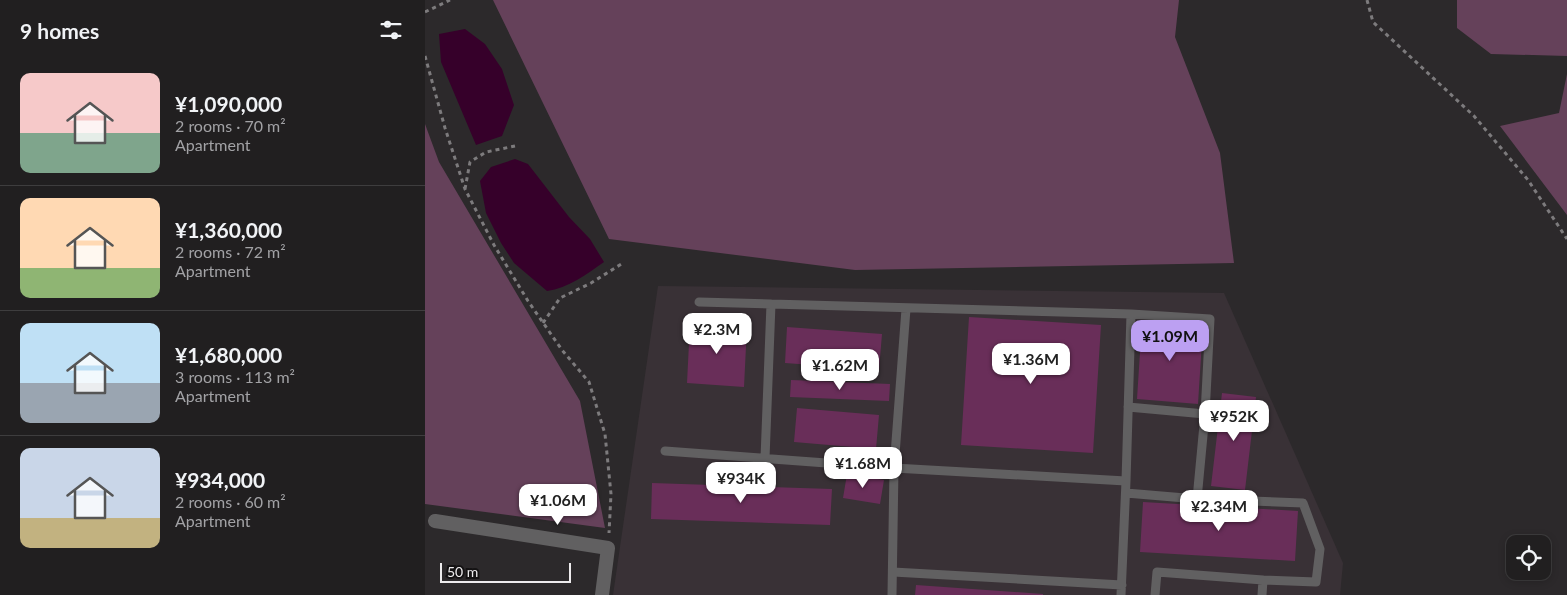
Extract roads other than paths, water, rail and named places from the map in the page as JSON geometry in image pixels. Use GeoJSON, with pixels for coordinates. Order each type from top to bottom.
{"type":"FeatureCollection","features":[{"type":"Feature","properties":{"kind":"street"},"geometry":{"type":"LineString","coordinates":[[435,521],[608,548],[602,595]]}},
{"type":"Feature","properties":{"kind":"lane"},"geometry":{"type":"LineString","coordinates":[[699,302],[1131,314],[1210,319],[1205,414],[1197,499]]}},
{"type":"Feature","properties":{"kind":"lane"},"geometry":{"type":"LineString","coordinates":[[765,458],[771,304]]}},
{"type":"Feature","properties":{"kind":"lane"},"geometry":{"type":"LineString","coordinates":[[892,595],[894,468],[906,309]]}},
{"type":"Feature","properties":{"kind":"lane"},"geometry":{"type":"LineString","coordinates":[[1121,595],[1131,314]]}},
{"type":"Feature","properties":{"kind":"lane"},"geometry":{"type":"LineString","coordinates":[[1128,407],[1205,414]]}},
{"type":"Feature","properties":{"kind":"lane"},"geometry":{"type":"LineString","coordinates":[[665,450],[894,468],[1126,481]]}},
{"type":"Feature","properties":{"kind":"lane"},"geometry":{"type":"LineString","coordinates":[[1126,493],[1197,499],[1303,502],[1320,549],[1316,582],[1157,572],[1155,595]]}},
{"type":"Feature","properties":{"kind":"lane"},"geometry":{"type":"LineString","coordinates":[[893,572],[1122,585]]}},
{"type":"Feature","properties":{"kind":"lane"},"geometry":{"type":"LineString","coordinates":[[1262,595],[1263,580]]}}]}
